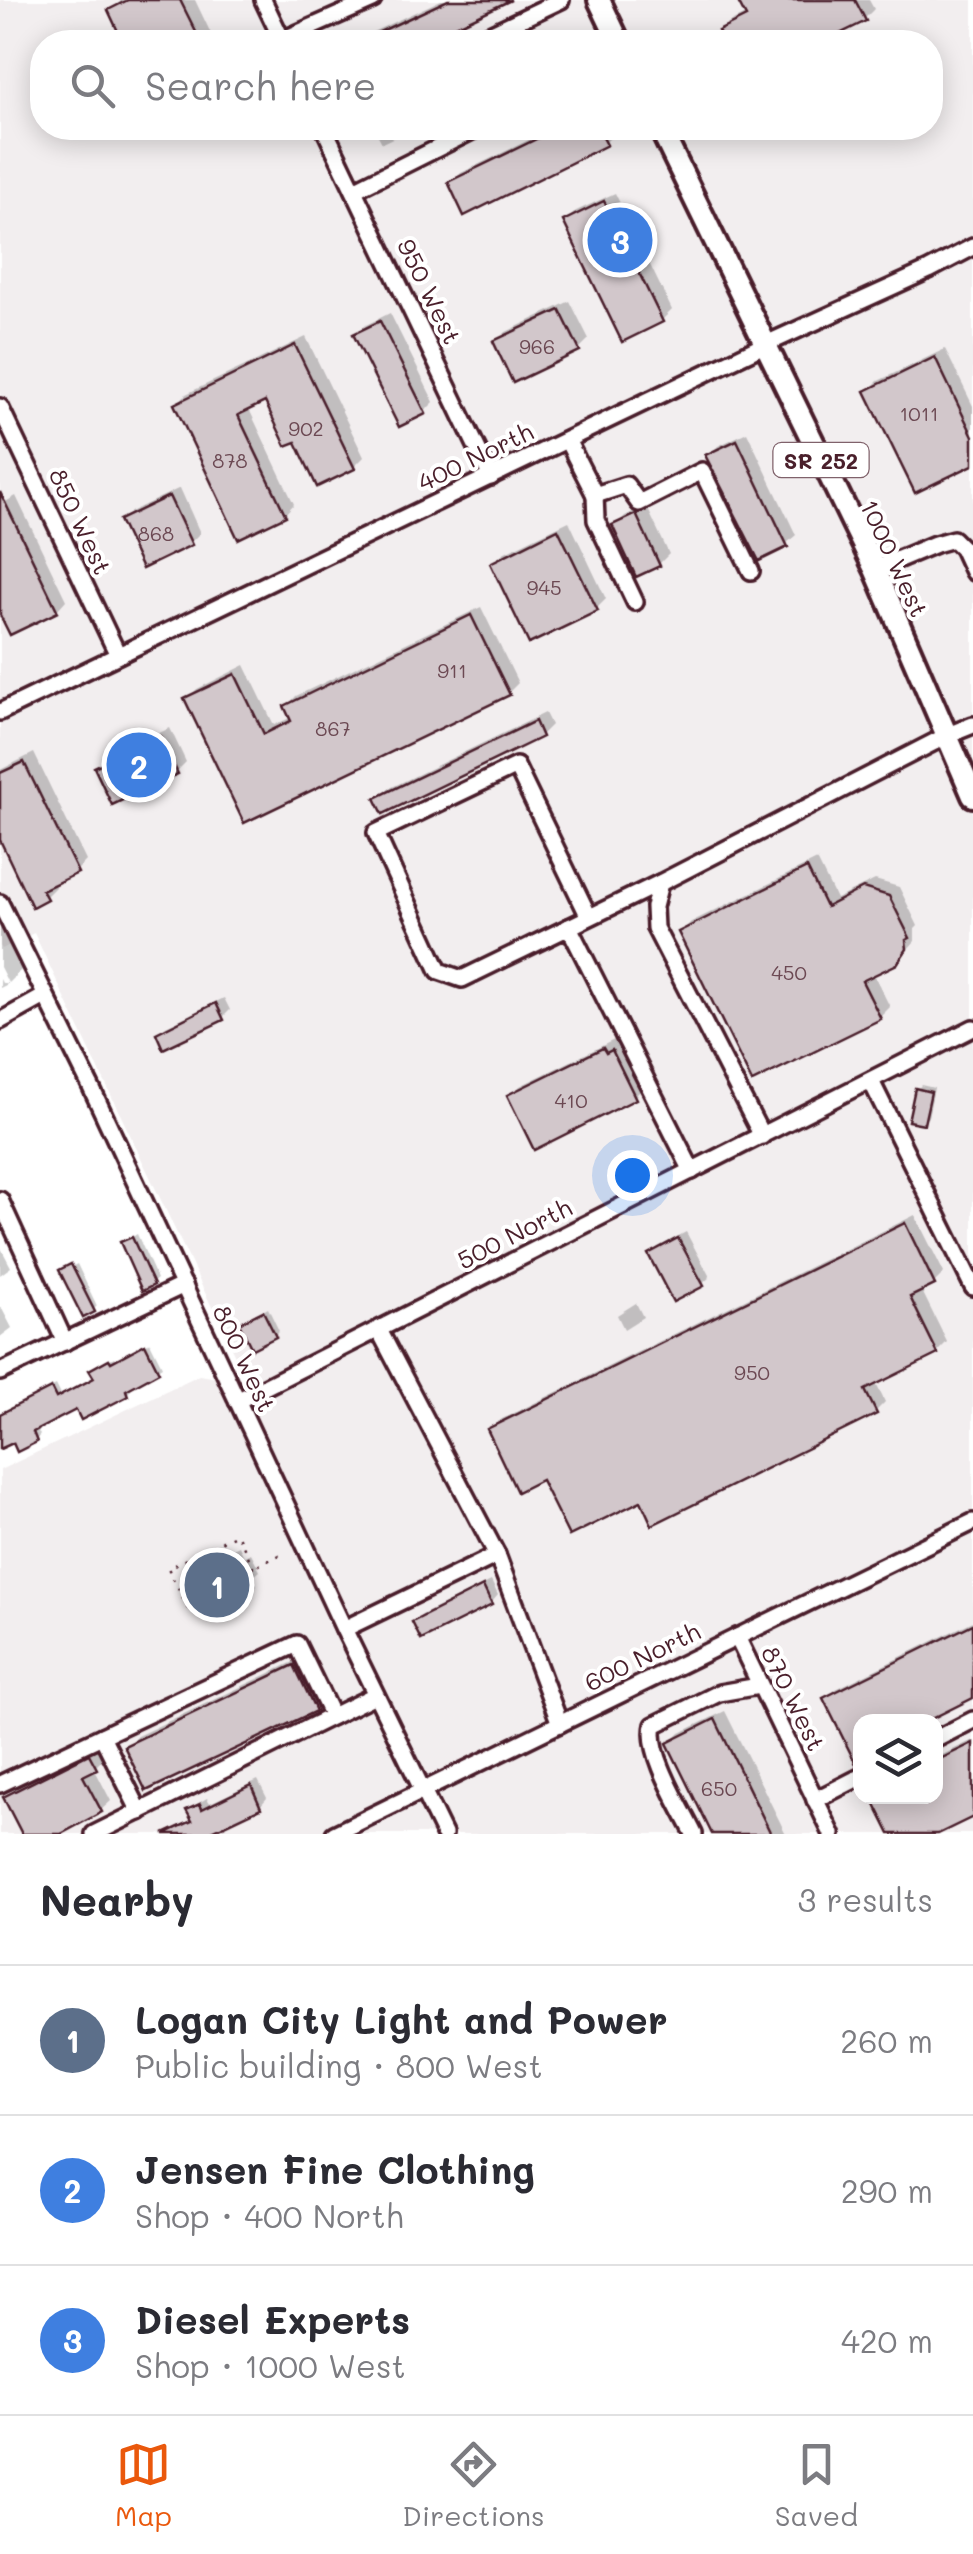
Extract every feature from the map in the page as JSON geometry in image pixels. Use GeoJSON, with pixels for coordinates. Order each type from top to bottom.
{"type":"FeatureCollection","features":[{"type":"Feature","properties":{"kind":"main road"},"geometry":{"type":"LineString","coordinates":[[599,0],[613,30]]}},
{"type":"Feature","properties":{"kind":"main road","name":"1000 West"},"geometry":{"type":"LineString","coordinates":[[666,140],[874,569],[973,796]]}},
{"type":"Feature","properties":{"kind":"street"},"geometry":{"type":"LineString","coordinates":[[263,0],[277,30]]}},
{"type":"Feature","properties":{"kind":"street"},"geometry":{"type":"LineString","coordinates":[[307,30],[374,0]]}},
{"type":"Feature","properties":{"kind":"street"},"geometry":{"type":"LineString","coordinates":[[498,30],[561,0]]}},
{"type":"Feature","properties":{"kind":"street","name":"950 West"},"geometry":{"type":"LineString","coordinates":[[330,140],[491,476]]}},
{"type":"Feature","properties":{"kind":"street"},"geometry":{"type":"LineString","coordinates":[[354,190],[454,140]]}},
{"type":"Feature","properties":{"kind":"street","name":"400 North"},"geometry":{"type":"LineString","coordinates":[[0,712],[973,247]]}},
{"type":"Feature","properties":{"kind":"street","name":"850 West"},"geometry":{"type":"LineString","coordinates":[[0,408],[118,656]]}},
{"type":"Feature","properties":{"kind":"street"},"geometry":{"type":"LineString","coordinates":[[566,440],[596,495],[596,520],[635,602]]}},
{"type":"Feature","properties":{"kind":"street"},"geometry":{"type":"LineString","coordinates":[[596,495],[626,486],[639,502],[702,471],[751,571]]}},
{"type":"Feature","properties":{"kind":"street"},"geometry":{"type":"LineString","coordinates":[[874,569],[952,539],[962,548],[973,572]]}},
{"type":"Feature","properties":{"kind":"street"},"geometry":{"type":"LineString","coordinates":[[589,917],[516,766],[376,832],[439,971],[462,979],[660,884],[973,725]]}},
{"type":"Feature","properties":{"kind":"street"},"geometry":{"type":"LineString","coordinates":[[660,884],[654,907],[655,928],[762,1136]]}},
{"type":"Feature","properties":{"kind":"street","name":"800 West"},"geometry":{"type":"LineString","coordinates":[[0,903],[444,1834]]}},
{"type":"Feature","properties":{"kind":"street"},"geometry":{"type":"LineString","coordinates":[[569,927],[692,1172]]}},
{"type":"Feature","properties":{"kind":"street"},"geometry":{"type":"LineString","coordinates":[[0,1021],[46,996]]}},
{"type":"Feature","properties":{"kind":"street","name":"500 North"},"geometry":{"type":"LineString","coordinates":[[237,1401],[973,1028]]}},
{"type":"Feature","properties":{"kind":"street"},"geometry":{"type":"LineString","coordinates":[[871,1080],[973,1287]]}},
{"type":"Feature","properties":{"kind":"street"},"geometry":{"type":"LineString","coordinates":[[0,1200],[65,1342]]}},
{"type":"Feature","properties":{"kind":"street"},"geometry":{"type":"LineString","coordinates":[[0,1372],[184,1285]]}},
{"type":"Feature","properties":{"kind":"street"},"geometry":{"type":"LineString","coordinates":[[379,1330],[497,1555],[560,1724]]}},
{"type":"Feature","properties":{"kind":"street","name":"600 North"},"geometry":{"type":"LineString","coordinates":[[334,1834],[973,1522]]}},
{"type":"Feature","properties":{"kind":"street"},"geometry":{"type":"LineString","coordinates":[[344,1629],[497,1555]]}},
{"type":"Feature","properties":{"kind":"street","name":"870 West"},"geometry":{"type":"LineString","coordinates":[[737,1637],[832,1834]]}},
{"type":"Feature","properties":{"kind":"street"},"geometry":{"type":"LineString","coordinates":[[0,1784],[297,1644],[332,1716]]}},
{"type":"Feature","properties":{"kind":"street"},"geometry":{"type":"LineString","coordinates":[[694,1834],[654,1752],[654,1725],[719,1694],[760,1686]]}},
{"type":"Feature","properties":{"kind":"street"},"geometry":{"type":"LineString","coordinates":[[94,1834],[375,1695]]}},
{"type":"Feature","properties":{"kind":"street"},"geometry":{"type":"LineString","coordinates":[[943,1735],[973,1720]]}},
{"type":"Feature","properties":{"kind":"street"},"geometry":{"type":"LineString","coordinates":[[102,1736],[140,1812]]}},
{"type":"Feature","properties":{"kind":"street"},"geometry":{"type":"LineString","coordinates":[[816,1800],[853,1781]]}},
{"type":"Feature","properties":{"kind":"path"},"geometry":{"type":"LineString","coordinates":[[188,1609],[168,1568],[238,1534],[252,1569],[286,1552]]}},
{"type":"Feature","properties":{"kind":"shaded area"},"geometry":{"type":"Polygon","coordinates":[[[0,0],[973,0],[973,1834],[0,1834],[0,1470],[199,1375],[248,1383],[34,933],[2,949],[0,946],[0,0]]]}},
{"type":"Feature","properties":{"kind":"building"},"geometry":{"type":"Polygon","coordinates":[[[128,0],[180,0],[195,30],[117,30],[108,10],[128,0]]]}},
{"type":"Feature","properties":{"kind":"building"},"geometry":{"type":"Polygon","coordinates":[[[448,0],[511,0],[447,30],[384,30],[448,0]]]}},
{"type":"Feature","properties":{"kind":"building"},"geometry":{"type":"Polygon","coordinates":[[[737,0],[855,0],[866,21],[848,30],[720,30],[746,17],[737,0]]]}},
{"type":"Feature","properties":{"kind":"building"},"geometry":{"type":"Polygon","coordinates":[[[534,140],[604,140],[607,145],[464,216],[448,182],[534,140]]]}},
{"type":"Feature","properties":{"kind":"building"},"geometry":{"type":"Polygon","coordinates":[[[604,201],[663,322],[622,342],[563,221],[604,201]]]}},
{"type":"Feature","properties":{"kind":"building"},"geometry":{"type":"Polygon","coordinates":[[[560,310],[580,351],[513,383],[493,341],[560,310]]]}},
{"type":"Feature","properties":{"kind":"building"},"geometry":{"type":"Polygon","coordinates":[[[380,321],[426,414],[399,427],[353,334],[380,321]]]}},
{"type":"Feature","properties":{"kind":"building"},"geometry":{"type":"Polygon","coordinates":[[[295,345],[355,469],[317,487],[296,442],[286,446],[265,402],[238,415],[286,516],[238,539],[174,404],[295,345]]]}},
{"type":"Feature","properties":{"kind":"building"},"geometry":{"type":"Polygon","coordinates":[[[935,357],[973,436],[973,465],[915,493],[865,391],[935,357]]]}},
{"type":"Feature","properties":{"kind":"building"},"geometry":{"type":"Polygon","coordinates":[[[737,440],[788,547],[759,561],[705,455],[737,440]]]}},
{"type":"Feature","properties":{"kind":"building"},"geometry":{"type":"Polygon","coordinates":[[[0,492],[58,612],[10,635],[0,615],[0,492]]]}},
{"type":"Feature","properties":{"kind":"building"},"geometry":{"type":"Polygon","coordinates":[[[169,496],[192,545],[142,569],[119,520],[169,496]]]}},
{"type":"Feature","properties":{"kind":"building"},"geometry":{"type":"Polygon","coordinates":[[[636,514],[660,566],[636,577],[612,525],[636,514]]]}},
{"type":"Feature","properties":{"kind":"building"},"geometry":{"type":"Polygon","coordinates":[[[558,529],[598,611],[529,644],[490,563],[558,529]]]}},
{"type":"Feature","properties":{"kind":"building"},"geometry":{"type":"Polygon","coordinates":[[[471,615],[510,695],[244,823],[184,698],[235,674],[264,734],[291,721],[284,706],[471,615]]]}},
{"type":"Feature","properties":{"kind":"building"},"geometry":{"type":"Polygon","coordinates":[[[535,721],[542,737],[383,814],[375,798],[535,721]]]}},
{"type":"Feature","properties":{"kind":"building"},"geometry":{"type":"Polygon","coordinates":[[[160,736],[178,774],[112,805],[94,767],[160,736]]]}},
{"type":"Feature","properties":{"kind":"building"},"geometry":{"type":"Polygon","coordinates":[[[24,762],[78,873],[42,890],[47,899],[32,907],[0,840],[0,773],[24,762]]]}},
{"type":"Feature","properties":{"kind":"building"},"geometry":{"type":"Polygon","coordinates":[[[807,868],[826,907],[863,888],[889,896],[910,938],[897,964],[862,981],[881,1019],[752,1082],[678,932],[807,868]]]}},
{"type":"Feature","properties":{"kind":"building"},"geometry":{"type":"Polygon","coordinates":[[[216,1003],[224,1020],[163,1049],[156,1033],[216,1003]]]}},
{"type":"Feature","properties":{"kind":"building"},"geometry":{"type":"Polygon","coordinates":[[[603,1048],[606,1053],[612,1050],[636,1099],[534,1150],[507,1095],[603,1048]]]}},
{"type":"Feature","properties":{"kind":"building"},"geometry":{"type":"Polygon","coordinates":[[[915,1088],[931,1092],[924,1124],[908,1121],[915,1088]]]}},
{"type":"Feature","properties":{"kind":"building"},"geometry":{"type":"Polygon","coordinates":[[[905,1223],[935,1285],[910,1297],[938,1354],[865,1390],[877,1414],[652,1525],[641,1501],[569,1536],[541,1480],[517,1492],[487,1429],[905,1223]]]}},
{"type":"Feature","properties":{"kind":"building"},"geometry":{"type":"Polygon","coordinates":[[[132,1237],[154,1285],[142,1291],[120,1242],[132,1237]]]}},
{"type":"Feature","properties":{"kind":"building"},"geometry":{"type":"Polygon","coordinates":[[[678,1238],[704,1286],[673,1302],[648,1254],[678,1238]]]}},
{"type":"Feature","properties":{"kind":"building"},"geometry":{"type":"Polygon","coordinates":[[[71,1264],[95,1312],[83,1318],[59,1270],[71,1264]]]}},
{"type":"Feature","properties":{"kind":"building"},"geometry":{"type":"Polygon","coordinates":[[[263,1311],[276,1337],[252,1349],[239,1323],[263,1311]]]}},
{"type":"Feature","properties":{"kind":"building"},"geometry":{"type":"Polygon","coordinates":[[[145,1344],[159,1372],[126,1390],[128,1396],[81,1420],[76,1410],[33,1432],[37,1442],[17,1452],[13,1443],[0,1449],[0,1414],[51,1388],[56,1398],[94,1378],[89,1370],[145,1344]]]}},
{"type":"Feature","properties":{"kind":"building"},"geometry":{"type":"Polygon","coordinates":[[[231,1551],[236,1562],[244,1559],[254,1580],[246,1584],[251,1594],[203,1617],[198,1607],[193,1610],[183,1588],[188,1585],[183,1575],[231,1551]]]}},
{"type":"Feature","properties":{"kind":"building"},"geometry":{"type":"Polygon","coordinates":[[[483,1586],[492,1605],[421,1640],[412,1622],[483,1586]]]}},
{"type":"Feature","properties":{"kind":"building"},"geometry":{"type":"Polygon","coordinates":[[[973,1624],[973,1698],[941,1714],[853,1714],[853,1758],[823,1698],[973,1624]]]}},
{"type":"Feature","properties":{"kind":"building"},"geometry":{"type":"Polygon","coordinates":[[[294,1665],[316,1711],[146,1791],[124,1746],[294,1665]]]}},
{"type":"Feature","properties":{"kind":"building"},"geometry":{"type":"Polygon","coordinates":[[[715,1719],[771,1834],[712,1834],[667,1743],[715,1719]]]}},
{"type":"Feature","properties":{"kind":"building"},"geometry":{"type":"Polygon","coordinates":[[[973,1743],[973,1817],[938,1834],[890,1834],[875,1804],[943,1804],[943,1758],[973,1743]]]}},
{"type":"Feature","properties":{"kind":"building"},"geometry":{"type":"Polygon","coordinates":[[[89,1754],[97,1769],[83,1776],[102,1812],[61,1834],[22,1834],[3,1797],[89,1754]]]}},
{"type":"Feature","properties":{"kind":"building"},"geometry":{"type":"Polygon","coordinates":[[[251,1785],[261,1808],[206,1834],[164,1834],[192,1821],[186,1810],[200,1804],[202,1809],[251,1785]]]}},
{"type":"Feature","properties":{"kind":"place","name":"Diesel Experts"},"geometry":{"type":"Point","coordinates":[620,240]}},
{"type":"Feature","properties":{"kind":"place","name":"Jensen Fine Clothing"},"geometry":{"type":"Point","coordinates":[139,765]}},
{"type":"Feature","properties":{"kind":"place","name":"Logan City Light and Power"},"geometry":{"type":"Point","coordinates":[217,1585]}}]}
